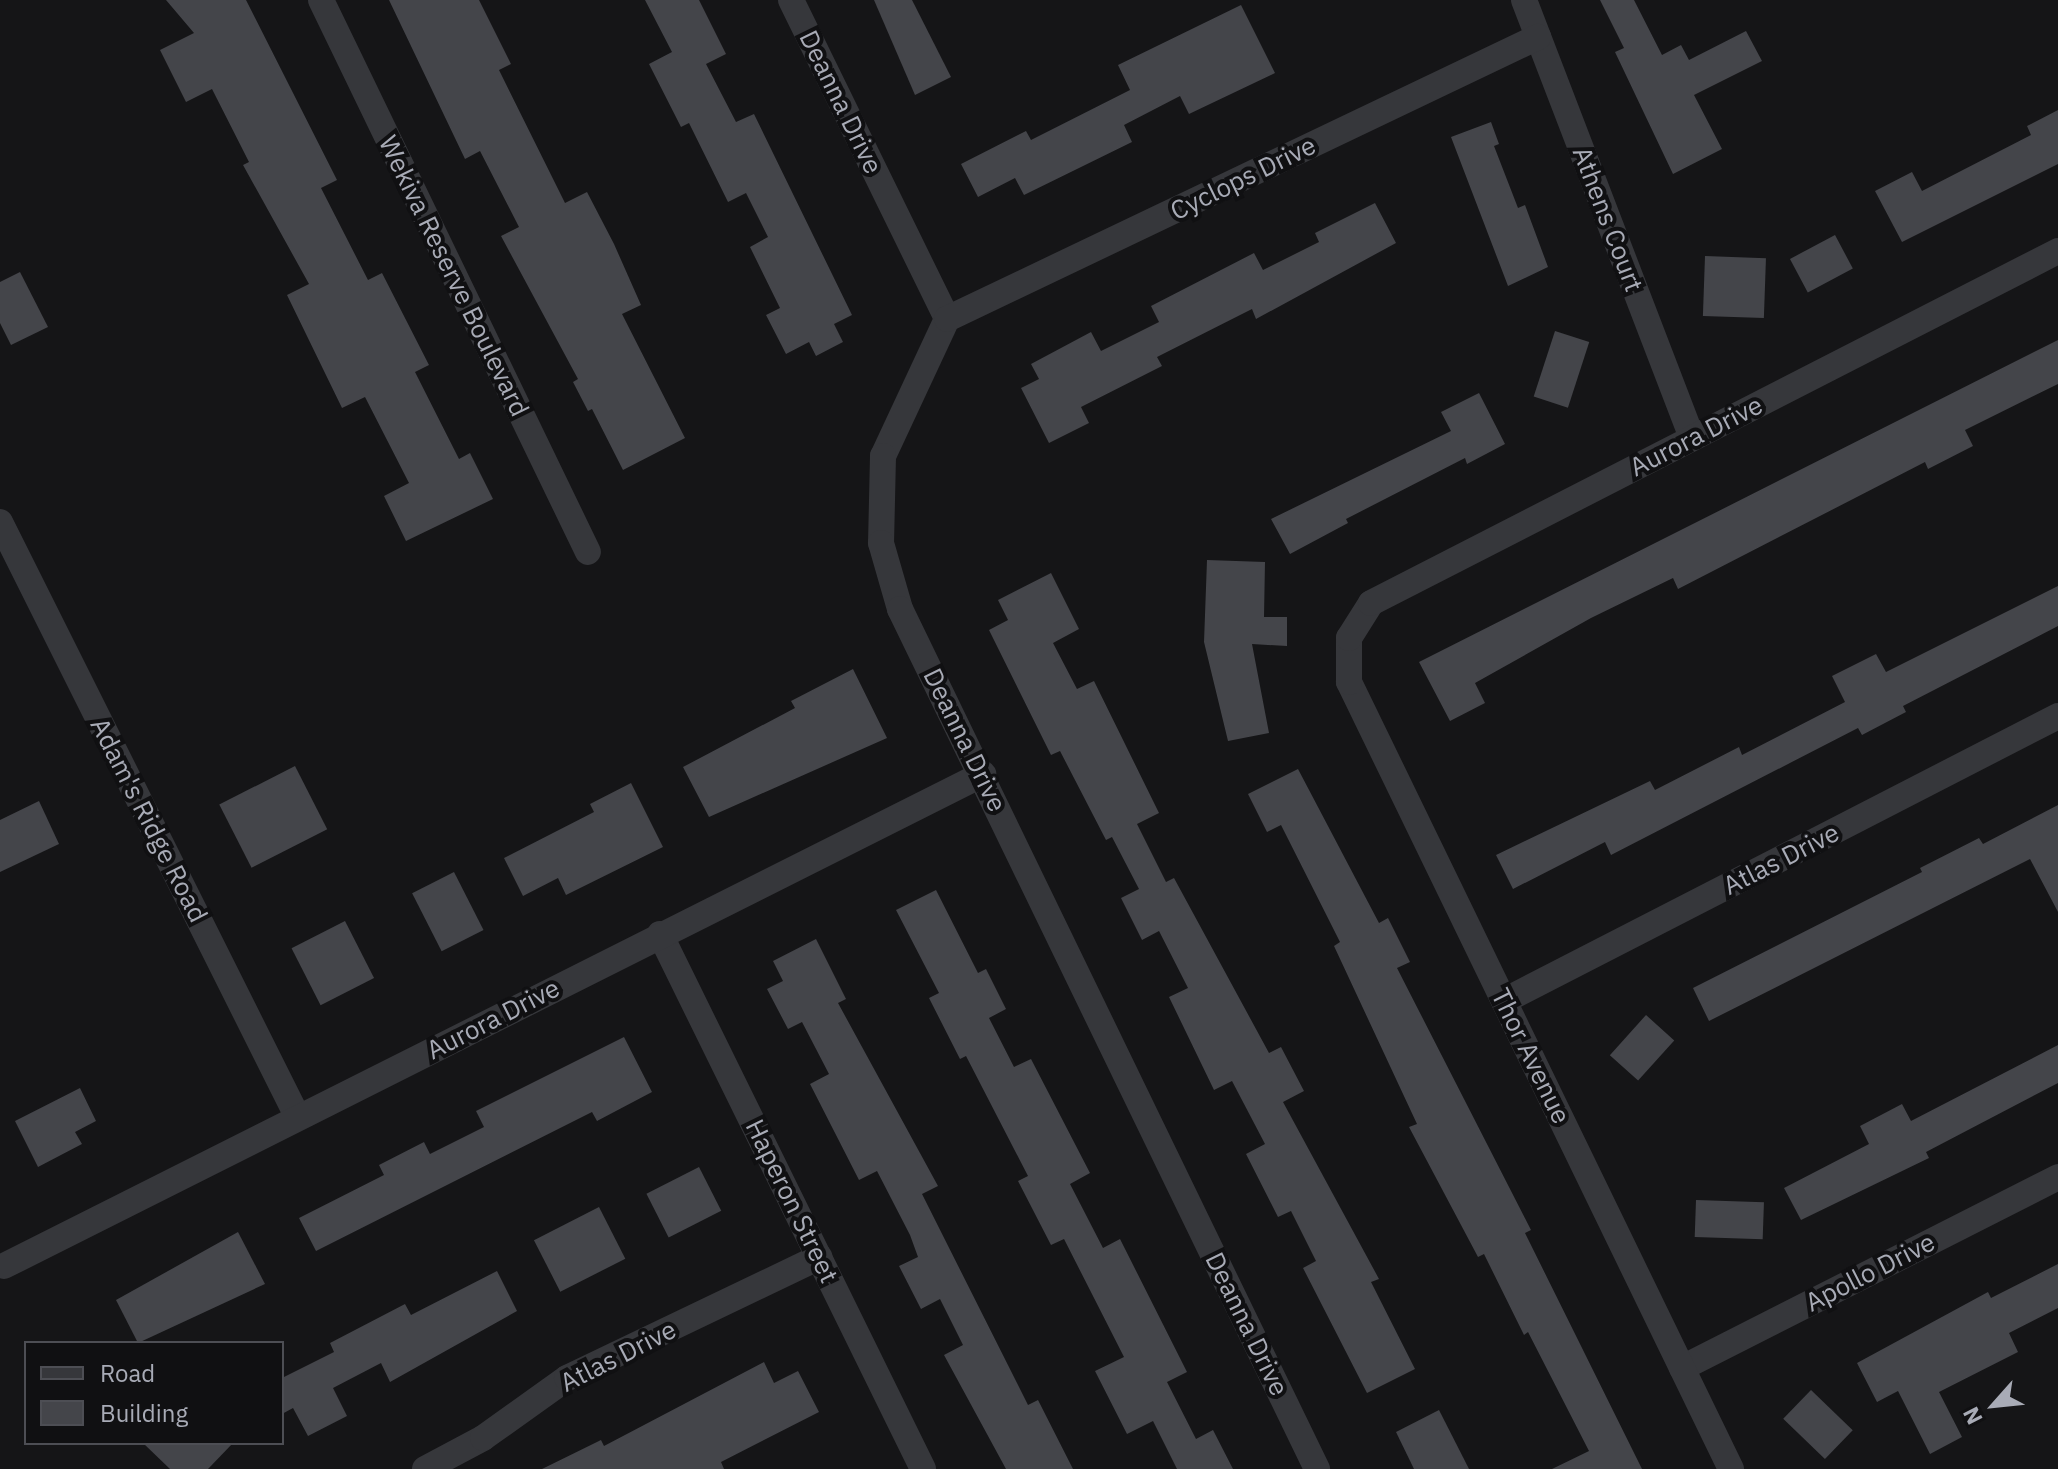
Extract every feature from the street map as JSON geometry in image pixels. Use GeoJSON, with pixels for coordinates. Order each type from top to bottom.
{"type":"FeatureCollection","features":[{"type":"Feature","properties":{"kind":"street","name":"Wekiva Reserve Boulevard"},"geometry":{"type":"LineString","coordinates":[[321,0],[588,552]]}},
{"type":"Feature","properties":{"kind":"street","name":"Deanna Drive"},"geometry":{"type":"LineString","coordinates":[[791,0],[947,319],[883,456],[881,543],[900,609],[983,774],[1317,1469]]}},
{"type":"Feature","properties":{"kind":"street","name":"Athens Court"},"geometry":{"type":"LineString","coordinates":[[1524,0],[1692,438]]}},
{"type":"Feature","properties":{"kind":"street","name":"Cyclops Drive"},"geometry":{"type":"LineString","coordinates":[[947,319],[1538,37]]}},
{"type":"Feature","properties":{"kind":"street","name":"Aurora Drive"},"geometry":{"type":"LineString","coordinates":[[1349,638],[1371,603],[2058,251]]}},
{"type":"Feature","properties":{"kind":"street","name":"Adam's Ridge Road"},"geometry":{"type":"LineString","coordinates":[[0,522],[298,1118]]}},
{"type":"Feature","properties":{"kind":"street","name":"Thor Avenue"},"geometry":{"type":"LineString","coordinates":[[1349,638],[1349,682],[1731,1469]]}},
{"type":"Feature","properties":{"kind":"street","name":"Atlas Drive"},"geometry":{"type":"LineString","coordinates":[[1504,1001],[2058,716]]}},
{"type":"Feature","properties":{"kind":"street","name":"Aurora Drive"},"geometry":{"type":"LineString","coordinates":[[4,1266],[983,774]]}},
{"type":"Feature","properties":{"kind":"street","name":"Haperon Street"},"geometry":{"type":"LineString","coordinates":[[660,934],[923,1469]]}},
{"type":"Feature","properties":{"kind":"street","name":"Apollo Drive"},"geometry":{"type":"LineString","coordinates":[[1682,1368],[2058,1177]]}},
{"type":"Feature","properties":{"kind":"street","name":"Atlas Drive"},"geometry":{"type":"LineString","coordinates":[[425,1469],[483,1438],[567,1378],[819,1257]]}},
{"type":"Feature","properties":{"kind":"building"},"geometry":{"type":"Polygon","coordinates":[[[166,0],[246,0],[337,180],[321,188],[368,280],[382,273],[429,365],[415,372],[459,459],[470,453],[493,499],[406,541],[384,496],[409,483],[365,397],[342,408],[287,295],[309,284],[243,165],[249,162],[212,89],[186,102],[160,50],[194,33],[166,0]]]}},
{"type":"Feature","properties":{"kind":"building"},"geometry":{"type":"Polygon","coordinates":[[[389,0],[479,0],[511,64],[499,70],[565,203],[587,192],[614,244],[641,305],[622,314],[685,438],[623,470],[592,409],[588,411],[573,382],[578,379],[501,236],[519,227],[480,151],[465,159],[389,0]]]}},
{"type":"Feature","properties":{"kind":"building"},"geometry":{"type":"Polygon","coordinates":[[[645,0],[699,0],[726,54],[706,64],[736,122],[754,114],[852,315],[834,324],[843,342],[816,356],[809,342],[786,354],[766,315],[780,308],[750,247],[768,237],[746,193],[728,202],[689,123],[681,127],[649,64],[672,52],[645,0]]]}},
{"type":"Feature","properties":{"kind":"building"},"geometry":{"type":"Polygon","coordinates":[[[874,0],[912,0],[951,77],[915,95],[874,0]]]}},
{"type":"Feature","properties":{"kind":"building"},"geometry":{"type":"Polygon","coordinates":[[[1600,0],[1634,0],[1662,55],[1681,45],[1689,60],[1746,31],[1762,61],[1694,95],[1722,149],[1673,174],[1615,52],[1624,48],[1600,0]]]}},
{"type":"Feature","properties":{"kind":"building"},"geometry":{"type":"Polygon","coordinates":[[[1241,5],[1275,73],[1189,114],[1180,96],[1124,125],[1132,142],[1024,195],[1015,178],[978,197],[961,164],[1026,131],[1031,140],[1130,90],[1118,65],[1241,5]]]}},
{"type":"Feature","properties":{"kind":"building"},"geometry":{"type":"Polygon","coordinates":[[[2058,110],[2058,164],[1902,242],[1875,191],[1912,172],[1922,191],[2031,135],[2027,126],[2058,110]]]}},
{"type":"Feature","properties":{"kind":"building"},"geometry":{"type":"Polygon","coordinates":[[[1491,122],[1499,144],[1494,146],[1518,208],[1525,205],[1548,267],[1508,286],[1451,137],[1491,122]]]}},
{"type":"Feature","properties":{"kind":"building"},"geometry":{"type":"Polygon","coordinates":[[[1375,203],[1396,243],[1256,319],[1252,309],[1157,357],[1162,366],[1081,407],[1089,423],[1049,443],[1021,388],[1039,379],[1031,364],[1091,332],[1101,351],[1159,322],[1151,306],[1254,253],[1263,270],[1319,242],[1315,233],[1375,203]]]}},
{"type":"Feature","properties":{"kind":"building"},"geometry":{"type":"Polygon","coordinates":[[[1835,235],[1853,269],[1808,292],[1790,259],[1835,235]]]}},
{"type":"Feature","properties":{"kind":"building"},"geometry":{"type":"Polygon","coordinates":[[[1705,256],[1766,258],[1764,318],[1703,316],[1705,256]]]}},
{"type":"Feature","properties":{"kind":"building"},"geometry":{"type":"Polygon","coordinates":[[[20,272],[48,327],[11,345],[0,323],[0,282],[20,272]]]}},
{"type":"Feature","properties":{"kind":"building"},"geometry":{"type":"Polygon","coordinates":[[[1555,331],[1589,342],[1568,408],[1534,397],[1555,331]]]}},
{"type":"Feature","properties":{"kind":"building"},"geometry":{"type":"Polygon","coordinates":[[[2058,340],[2058,384],[1965,430],[1973,446],[1928,469],[1925,462],[1678,589],[1673,578],[1591,618],[1475,683],[1485,703],[1450,721],[1419,662],[2058,340]]]}},
{"type":"Feature","properties":{"kind":"building"},"geometry":{"type":"Polygon","coordinates":[[[1479,393],[1505,444],[1467,464],[1465,458],[1346,519],[1348,523],[1290,554],[1271,519],[1451,431],[1441,412],[1479,393]]]}},
{"type":"Feature","properties":{"kind":"building"},"geometry":{"type":"Polygon","coordinates":[[[1207,560],[1265,562],[1264,617],[1287,617],[1287,646],[1252,644],[1269,733],[1228,741],[1204,642],[1207,560]]]}},
{"type":"Feature","properties":{"kind":"building"},"geometry":{"type":"Polygon","coordinates":[[[1051,573],[1079,629],[1053,643],[1077,689],[1094,681],[1159,813],[1137,824],[1166,882],[1174,878],[1269,1053],[1281,1047],[1304,1091],[1283,1102],[1379,1279],[1371,1282],[1415,1369],[1367,1393],[1303,1268],[1316,1261],[1291,1211],[1278,1217],[1246,1154],[1265,1144],[1232,1081],[1214,1090],[1169,997],[1188,988],[1159,931],[1142,940],[1121,898],[1139,889],[1112,837],[1106,840],[1060,751],[1051,755],[989,630],[1008,620],[998,600],[1051,573]]]}},
{"type":"Feature","properties":{"kind":"building"},"geometry":{"type":"Polygon","coordinates":[[[2058,586],[2058,626],[1903,706],[1906,712],[1862,735],[1858,728],[1611,855],[1605,842],[1513,889],[1496,855],[1650,781],[1655,790],[1739,747],[1742,755],[1845,702],[1832,676],[1876,654],[1886,672],[2058,586]]]}},
{"type":"Feature","properties":{"kind":"building"},"geometry":{"type":"Polygon","coordinates":[[[853,669],[887,738],[709,817],[683,767],[795,708],[791,701],[853,669]]]}},
{"type":"Feature","properties":{"kind":"building"},"geometry":{"type":"Polygon","coordinates":[[[295,766],[327,829],[251,868],[219,805],[295,766]]]}},
{"type":"Feature","properties":{"kind":"building"},"geometry":{"type":"Polygon","coordinates":[[[1298,769],[1379,923],[1388,918],[1410,962],[1397,968],[1531,1230],[1525,1233],[1642,1469],[1552,1469],[1589,1451],[1528,1332],[1524,1335],[1484,1254],[1478,1257],[1409,1127],[1417,1124],[1334,946],[1340,942],[1281,825],[1267,832],[1248,794],[1298,769]]]}},
{"type":"Feature","properties":{"kind":"building"},"geometry":{"type":"Polygon","coordinates":[[[631,783],[663,847],[566,895],[558,878],[523,896],[504,858],[594,812],[590,804],[631,783]]]}},
{"type":"Feature","properties":{"kind":"building"},"geometry":{"type":"Polygon","coordinates":[[[39,801],[59,844],[0,872],[0,820],[39,801]]]}},
{"type":"Feature","properties":{"kind":"building"},"geometry":{"type":"Polygon","coordinates":[[[2058,805],[2058,912],[2030,859],[1709,1021],[1693,988],[1922,872],[1920,868],[1979,838],[1983,844],[2058,805]]]}},
{"type":"Feature","properties":{"kind":"building"},"geometry":{"type":"Polygon","coordinates":[[[454,872],[484,930],[442,951],[412,893],[454,872]]]}},
{"type":"Feature","properties":{"kind":"building"},"geometry":{"type":"Polygon","coordinates":[[[936,890],[978,973],[986,969],[1006,1009],[989,1018],[1014,1067],[1031,1059],[1090,1173],[1070,1184],[1103,1248],[1120,1239],[1187,1372],[1167,1382],[1196,1439],[1213,1430],[1233,1469],[1177,1469],[1153,1421],[1127,1434],[1095,1371],[1124,1357],[1064,1239],[1051,1245],[1018,1181],[1028,1176],[966,1056],[960,1059],[929,998],[939,993],[896,910],[936,890]]]}},
{"type":"Feature","properties":{"kind":"building"},"geometry":{"type":"Polygon","coordinates":[[[345,921],[374,978],[321,1005],[292,948],[345,921]]]}},
{"type":"Feature","properties":{"kind":"building"},"geometry":{"type":"Polygon","coordinates":[[[816,939],[846,999],[838,1003],[938,1186],[922,1194],[1028,1405],[1038,1400],[1073,1469],[1006,1469],[944,1355],[963,1345],[940,1299],[921,1309],[899,1266],[918,1257],[910,1235],[877,1171],[859,1180],[810,1084],[829,1074],[802,1022],[788,1029],[767,989],[783,981],[773,961],[816,939]]]}},
{"type":"Feature","properties":{"kind":"building"},"geometry":{"type":"Polygon","coordinates":[[[1646,1015],[1674,1040],[1638,1081],[1610,1055],[1646,1015]]]}},
{"type":"Feature","properties":{"kind":"building"},"geometry":{"type":"Polygon","coordinates":[[[624,1037],[652,1092],[597,1121],[592,1112],[316,1251],[299,1218],[384,1175],[379,1165],[424,1142],[430,1154],[484,1127],[476,1111],[624,1037]]]}},
{"type":"Feature","properties":{"kind":"building"},"geometry":{"type":"Polygon","coordinates":[[[2058,1045],[2058,1083],[1926,1152],[1929,1158],[1801,1220],[1784,1188],[1869,1144],[1860,1126],[1902,1104],[1911,1121],[2058,1045]]]}},
{"type":"Feature","properties":{"kind":"building"},"geometry":{"type":"Polygon","coordinates":[[[80,1088],[96,1121],[75,1132],[82,1144],[38,1167],[15,1121],[80,1088]]]}},
{"type":"Feature","properties":{"kind":"building"},"geometry":{"type":"Polygon","coordinates":[[[699,1167],[721,1211],[669,1237],[646,1194],[699,1167]]]}},
{"type":"Feature","properties":{"kind":"building"},"geometry":{"type":"Polygon","coordinates":[[[1696,1200],[1764,1202],[1763,1239],[1695,1237],[1696,1200]]]}},
{"type":"Feature","properties":{"kind":"building"},"geometry":{"type":"Polygon","coordinates":[[[599,1207],[625,1259],[560,1292],[534,1240],[599,1207]]]}},
{"type":"Feature","properties":{"kind":"building"},"geometry":{"type":"Polygon","coordinates":[[[238,1232],[265,1284],[142,1341],[137,1341],[116,1300],[238,1232]]]}},
{"type":"Feature","properties":{"kind":"building"},"geometry":{"type":"Polygon","coordinates":[[[2058,1264],[2058,1308],[2009,1333],[2018,1352],[1939,1392],[1962,1437],[1930,1454],[1898,1391],[1877,1402],[1857,1363],[1988,1292],[1991,1298],[2058,1264]]]}},
{"type":"Feature","properties":{"kind":"building"},"geometry":{"type":"Polygon","coordinates":[[[497,1271],[517,1311],[390,1382],[381,1363],[333,1388],[347,1416],[308,1436],[293,1408],[284,1413],[284,1377],[334,1352],[330,1343],[405,1304],[411,1315],[497,1271]]]}},
{"type":"Feature","properties":{"kind":"building"},"geometry":{"type":"Polygon","coordinates":[[[764,1362],[774,1383],[798,1371],[819,1412],[721,1462],[724,1469],[542,1469],[601,1440],[604,1446],[764,1362]]]}},
{"type":"Feature","properties":{"kind":"building"},"geometry":{"type":"Polygon","coordinates":[[[1811,1390],[1853,1430],[1825,1459],[1783,1419],[1811,1390]]]}},
{"type":"Feature","properties":{"kind":"building"},"geometry":{"type":"Polygon","coordinates":[[[1439,1410],[1469,1469],[1414,1469],[1396,1432],[1439,1410]]]}},
{"type":"Feature","properties":{"kind":"building"},"geometry":{"type":"Polygon","coordinates":[[[145,1445],[231,1445],[208,1469],[170,1469],[145,1445]]]}}]}
